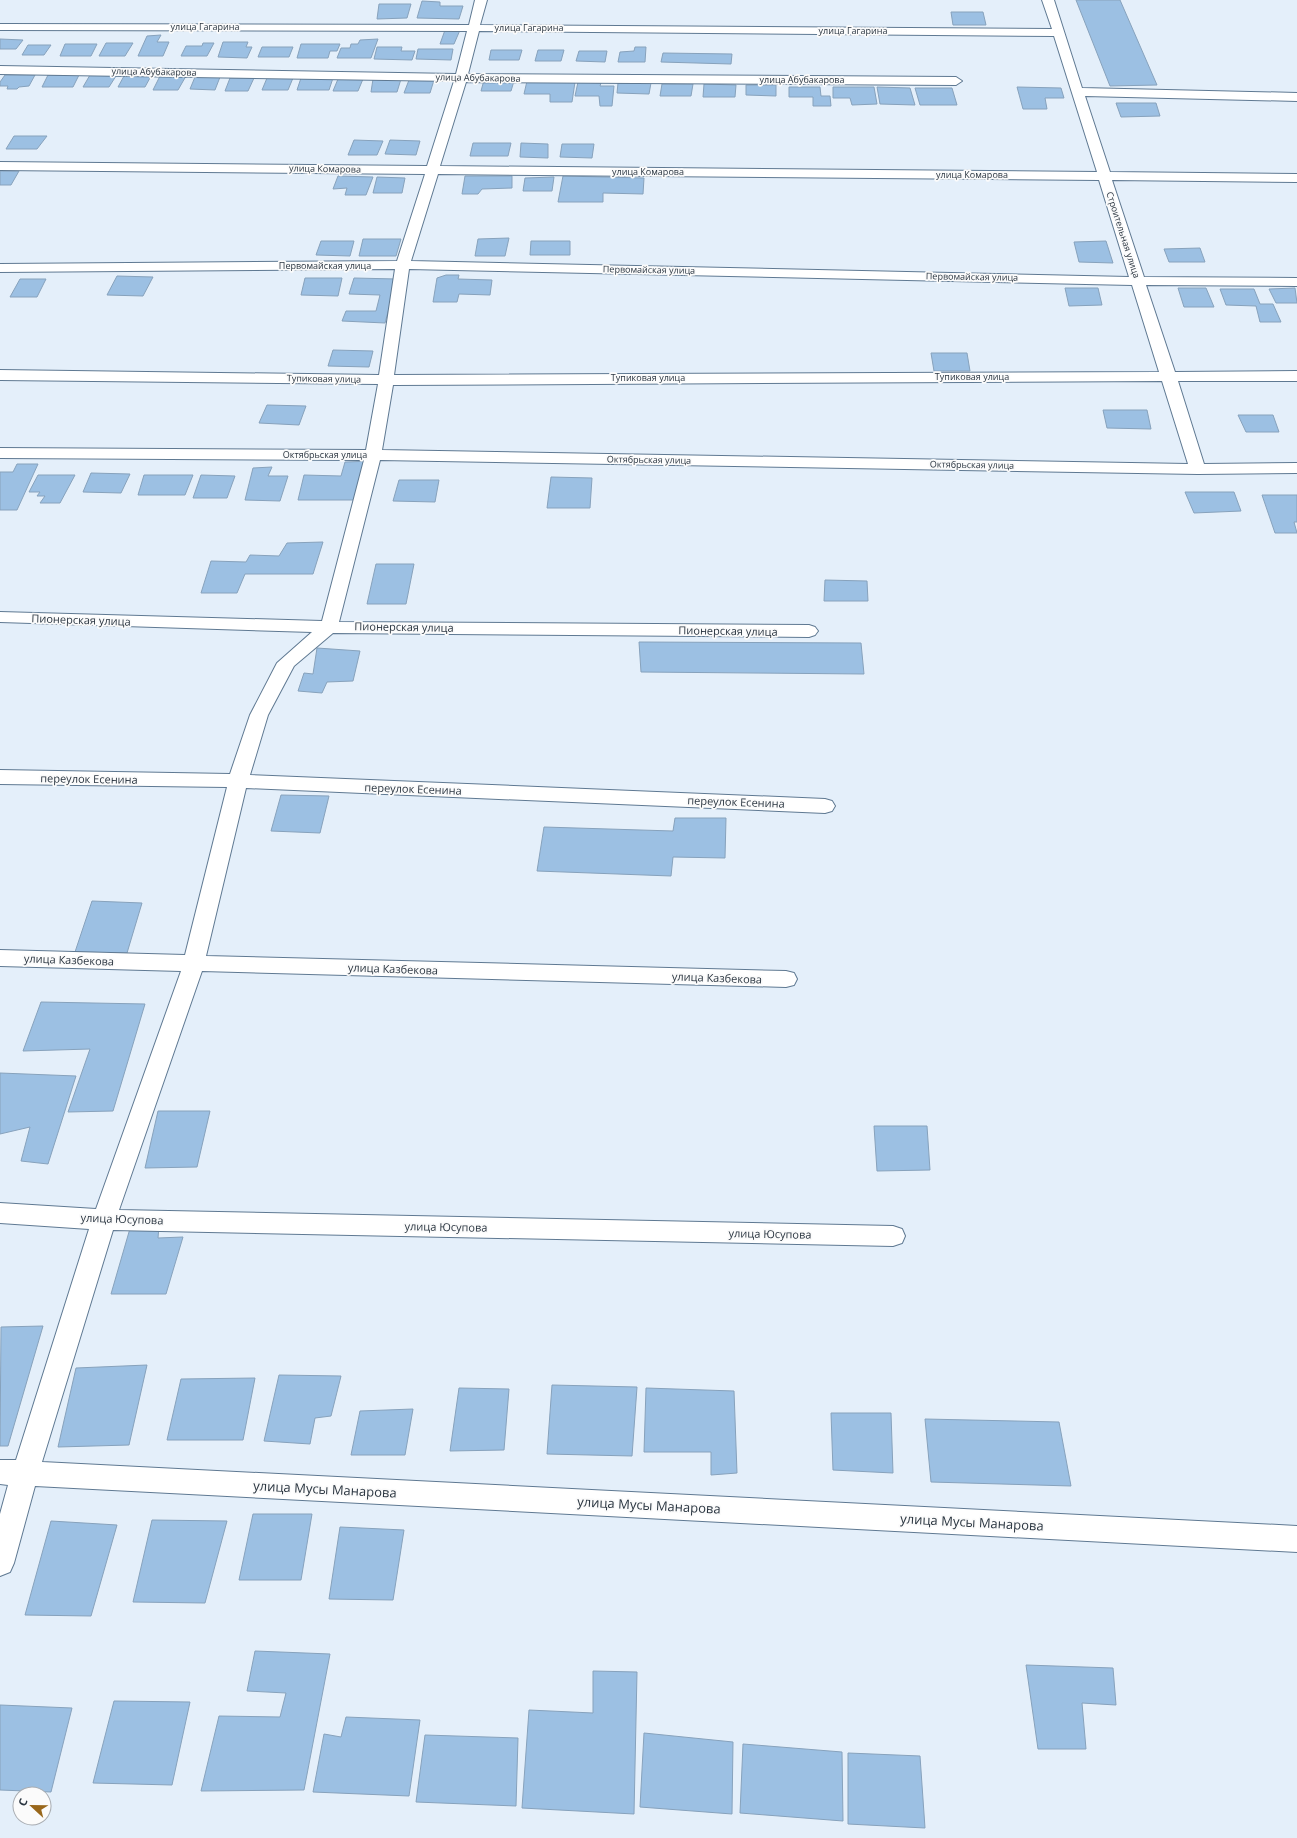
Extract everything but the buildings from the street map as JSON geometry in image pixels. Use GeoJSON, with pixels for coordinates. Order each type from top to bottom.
{"type":"FeatureCollection","features":[{"type":"Feature","properties":{"kind":"street"},"geometry":{"type":"LineString","coordinates":[[0,1563],[12,1473],[104,1220],[194,963],[238,781],[259,715],[286,663],[329,627],[373,455],[403,265],[431,170],[461,78],[480,0]]}},
{"type":"Feature","properties":{"kind":"street","name":"Строительная улица"},"geometry":{"type":"LineString","coordinates":[[1048,0],[1198,469]]}},
{"type":"Feature","properties":{"kind":"street","name":"улица Гагарина"},"geometry":{"type":"LineString","coordinates":[[0,26],[1058,33]]}},
{"type":"Feature","properties":{"kind":"street","name":"улица Абубакарова"},"geometry":{"type":"LineString","coordinates":[[0,70],[461,78],[956,81]]}},
{"type":"Feature","properties":{"kind":"street"},"geometry":{"type":"LineString","coordinates":[[1077,92],[1297,97]]}},
{"type":"Feature","properties":{"kind":"street","name":"улица Комарова"},"geometry":{"type":"LineString","coordinates":[[0,166],[1297,178]]}},
{"type":"Feature","properties":{"kind":"street","name":"Первомайская улица"},"geometry":{"type":"LineString","coordinates":[[0,268],[403,265],[1138,281],[1297,282]]}},
{"type":"Feature","properties":{"kind":"street","name":"Тупиковая улица"},"geometry":{"type":"LineString","coordinates":[[0,375],[386,380],[1297,376]]}},
{"type":"Feature","properties":{"kind":"street","name":"Октябрьская улица"},"geometry":{"type":"LineString","coordinates":[[0,453],[373,455],[1198,469],[1297,468]]}},
{"type":"Feature","properties":{"kind":"street","name":"Пионерская улица"},"geometry":{"type":"LineString","coordinates":[[0,618],[329,627],[809,631]]}},
{"type":"Feature","properties":{"kind":"street","name":"переулок Есенина"},"geometry":{"type":"LineString","coordinates":[[0,777],[238,781],[825,806]]}},
{"type":"Feature","properties":{"kind":"street","name":"улица Казбекова"},"geometry":{"type":"LineString","coordinates":[[0,958],[786,980]]}},
{"type":"Feature","properties":{"kind":"street","name":"улица Юсупова"},"geometry":{"type":"LineString","coordinates":[[0,1213],[104,1220],[893,1236]]}},
{"type":"Feature","properties":{"kind":"street","name":"улица Мусы Манарова"},"geometry":{"type":"LineString","coordinates":[[12,1473],[1297,1539]]}}]}
